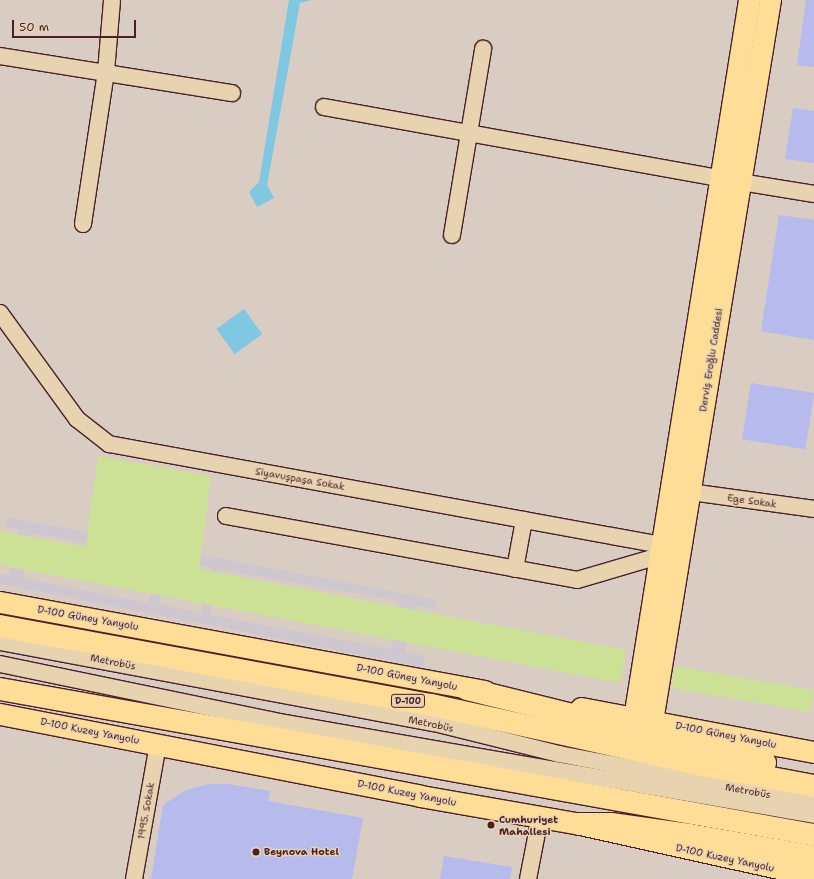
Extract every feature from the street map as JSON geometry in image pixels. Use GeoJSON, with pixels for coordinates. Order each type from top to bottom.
{"type":"FeatureCollection","features":[{"type":"Feature","properties":{"kind":"highway","name":"D-100"},"geometry":{"type":"LineString","coordinates":[[0,626],[432,705],[702,765],[814,786]]}},
{"type":"Feature","properties":{"kind":"highway"},"geometry":{"type":"LineString","coordinates":[[0,689],[814,835]]}},
{"type":"Feature","properties":{"kind":"highway"},"geometry":{"type":"LineString","coordinates":[[467,689],[814,777]]}},
{"type":"Feature","properties":{"kind":"highway"},"geometry":{"type":"LineString","coordinates":[[580,824],[611,824],[689,835],[814,858]]}},
{"type":"Feature","properties":{"kind":"main road","name":"Derviş Eroğlu Caddesi"},"geometry":{"type":"LineString","coordinates":[[643,719],[667,550],[681,491],[730,180],[749,0]]}},
{"type":"Feature","properties":{"kind":"main road","name":"Derviş Eroğlu Caddesi"},"geometry":{"type":"LineString","coordinates":[[730,180],[770,0]]}},
{"type":"Feature","properties":{"kind":"main road","name":"D-100 Güney Yanyolu"},"geometry":{"type":"LineString","coordinates":[[0,602],[467,689],[643,719],[814,752]]}},
{"type":"Feature","properties":{"kind":"main road","name":"D-100 Kuzey Yanyolu"},"geometry":{"type":"LineString","coordinates":[[0,714],[580,824],[814,876]]}},
{"type":"Feature","properties":{"kind":"street"},"geometry":{"type":"LineString","coordinates":[[83,224],[106,72],[112,1]]}},
{"type":"Feature","properties":{"kind":"street"},"geometry":{"type":"LineString","coordinates":[[452,235],[483,50]]}},
{"type":"Feature","properties":{"kind":"street"},"geometry":{"type":"LineString","coordinates":[[0,56],[106,72],[232,94]]}},
{"type":"Feature","properties":{"kind":"street"},"geometry":{"type":"LineString","coordinates":[[324,107],[814,194]]}},
{"type":"Feature","properties":{"kind":"street","name":"Siyavuşpaşa Sokak"},"geometry":{"type":"LineString","coordinates":[[0,313],[77,419],[109,444],[524,520],[667,550]]}},
{"type":"Feature","properties":{"kind":"street","name":"Ege Sokak"},"geometry":{"type":"LineString","coordinates":[[681,491],[814,509]]}},
{"type":"Feature","properties":{"kind":"street"},"geometry":{"type":"LineString","coordinates":[[226,516],[577,580],[667,550]]}},
{"type":"Feature","properties":{"kind":"street"},"geometry":{"type":"LineString","coordinates":[[515,569],[524,520]]}},
{"type":"Feature","properties":{"kind":"street","name":"Metrobüs"},"geometry":{"type":"LineString","coordinates":[[0,642],[434,723],[559,754],[814,803]]}},
{"type":"Feature","properties":{"kind":"street","name":"Metrobüs"},"geometry":{"type":"LineString","coordinates":[[0,664],[324,730],[814,815]]}},
{"type":"Feature","properties":{"kind":"street","name":"1995. Sokak"},"geometry":{"type":"LineString","coordinates":[[134,879],[158,744]]}},
{"type":"Feature","properties":{"kind":"street"},"geometry":{"type":"LineString","coordinates":[[528,879],[540,817]]}},
{"type":"Feature","properties":{"kind":"shaded area"},"geometry":{"type":"Polygon","coordinates":[[[7,517],[437,600],[435,609],[414,605],[405,652],[425,656],[423,667],[0,584],[0,574],[10,575],[19,529],[5,527],[7,517]],[[31,533],[23,578],[148,603],[158,556],[31,533]],[[169,559],[159,604],[201,613],[211,568],[169,559]],[[220,570],[210,615],[391,649],[400,601],[220,570]]]}},
{"type":"Feature","properties":{"kind":"green space"},"geometry":{"type":"Polygon","coordinates":[[[98,456],[211,476],[199,569],[626,650],[620,683],[0,565],[0,531],[86,547],[98,456]]]}},
{"type":"Feature","properties":{"kind":"green space"},"geometry":{"type":"Polygon","coordinates":[[[675,666],[814,690],[810,712],[671,688],[675,666]]]}},
{"type":"Feature","properties":{"kind":"water"},"geometry":{"type":"Polygon","coordinates":[[[289,0],[311,0],[300,3],[267,185],[274,198],[257,207],[249,192],[259,182],[289,0]]]}},
{"type":"Feature","properties":{"kind":"water"},"geometry":{"type":"Polygon","coordinates":[[[244,309],[262,334],[235,354],[216,329],[244,309]]]}},
{"type":"Feature","properties":{"kind":"building"},"geometry":{"type":"Polygon","coordinates":[[[806,0],[814,0],[814,67],[797,65],[806,0]]]}},
{"type":"Feature","properties":{"kind":"building"},"geometry":{"type":"Polygon","coordinates":[[[793,108],[814,111],[814,163],[785,159],[793,108]]]}},
{"type":"Feature","properties":{"kind":"building"},"geometry":{"type":"Polygon","coordinates":[[[779,215],[814,220],[814,340],[761,331],[779,215]]]}},
{"type":"Feature","properties":{"kind":"building"},"geometry":{"type":"Polygon","coordinates":[[[751,383],[814,393],[805,449],[742,439],[751,383]]]}},
{"type":"Feature","properties":{"kind":"building","name":"Beynova Hotel"},"geometry":{"type":"Polygon","coordinates":[[[208,784],[228,784],[270,791],[268,801],[363,818],[352,879],[151,879],[163,805],[184,791],[208,784]]]}},
{"type":"Feature","properties":{"kind":"building"},"geometry":{"type":"Polygon","coordinates":[[[444,856],[512,867],[510,879],[440,879],[444,856]]]}},
{"type":"Feature","properties":{"kind":"place","name":"Cumhuriyet Mahallesi"},"geometry":{"type":"Point","coordinates":[491,825]}},
{"type":"Feature","properties":{"kind":"place","name":"Beynova Hotel"},"geometry":{"type":"Point","coordinates":[256,852]}}]}
